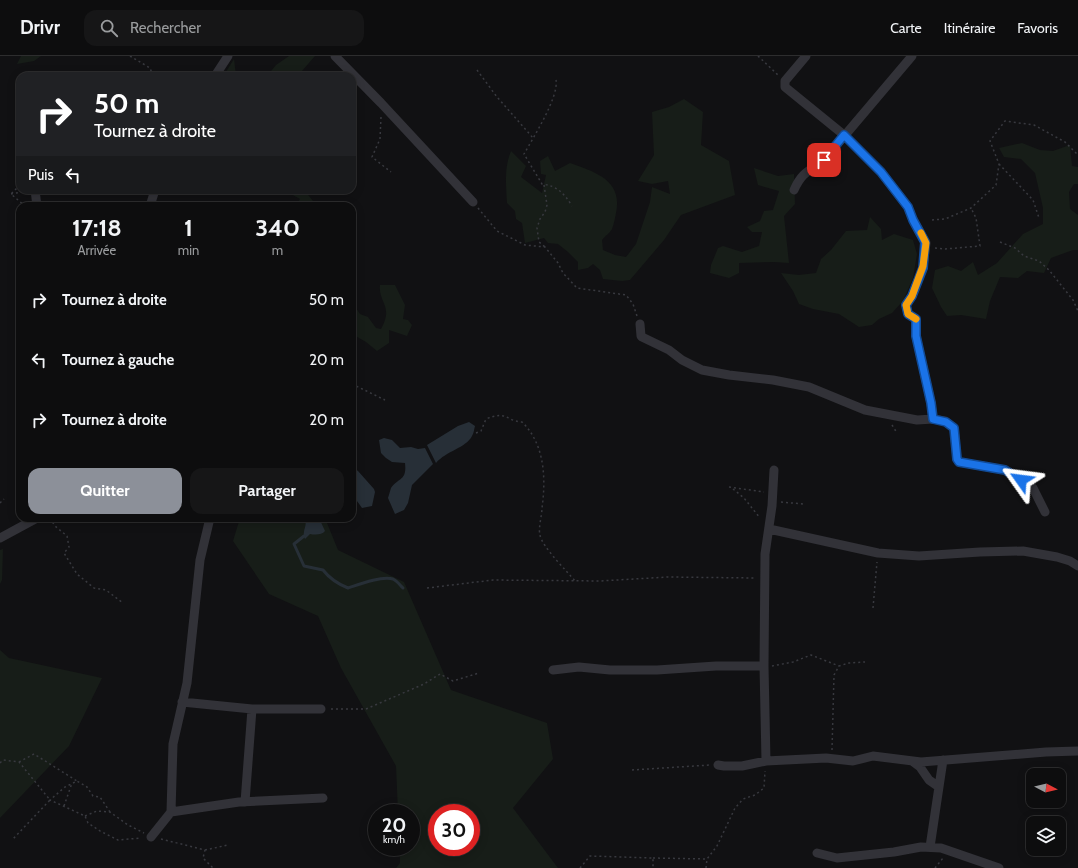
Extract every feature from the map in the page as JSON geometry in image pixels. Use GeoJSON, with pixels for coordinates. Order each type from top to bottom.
{"type":"FeatureCollection","features":[{"type":"Feature","properties":{"kind":"street"},"geometry":{"type":"LineString","coordinates":[[218,72],[228,56]]}},
{"type":"Feature","properties":{"kind":"street"},"geometry":{"type":"LineString","coordinates":[[335,56],[351,72]]}},
{"type":"Feature","properties":{"kind":"street"},"geometry":{"type":"LineString","coordinates":[[806,56],[785,81],[785,87],[844,135],[881,172],[908,207],[925,242],[923,268],[912,296],[906,305],[908,314],[916,319],[915,324],[917,343],[931,403],[933,419]]}},
{"type":"Feature","properties":{"kind":"street"},"geometry":{"type":"LineString","coordinates":[[794,190],[800,178],[824,160],[912,56]]}},
{"type":"Feature","properties":{"kind":"street"},"geometry":{"type":"LineString","coordinates":[[356,77],[473,202]]}},
{"type":"Feature","properties":{"kind":"street"},"geometry":{"type":"LineString","coordinates":[[640,324],[642,337],[668,350],[682,360],[699,369],[729,375],[773,380],[808,387],[865,410],[917,420],[933,419],[946,422],[954,428],[957,459],[959,462],[1009,472],[1034,488],[1045,512]]}},
{"type":"Feature","properties":{"kind":"street"},"geometry":{"type":"LineString","coordinates":[[766,761],[764,666],[766,578],[765,554],[773,497],[774,470]]}},
{"type":"Feature","properties":{"kind":"street"},"geometry":{"type":"LineString","coordinates":[[0,538],[30,522]]}},
{"type":"Feature","properties":{"kind":"street"},"geometry":{"type":"LineString","coordinates":[[151,837],[171,812],[173,744],[187,683],[200,560],[209,522]]}},
{"type":"Feature","properties":{"kind":"street"},"geometry":{"type":"LineString","coordinates":[[769,527],[878,553],[920,556],[1023,551],[1057,557],[1070,561],[1078,566]]}},
{"type":"Feature","properties":{"kind":"street"},"geometry":{"type":"LineString","coordinates":[[553,670],[579,667],[610,670],[657,670],[716,666],[764,666]]}},
{"type":"Feature","properties":{"kind":"street"},"geometry":{"type":"LineString","coordinates":[[182,702],[252,708],[321,709]]}},
{"type":"Feature","properties":{"kind":"street"},"geometry":{"type":"LineString","coordinates":[[245,802],[252,708]]}},
{"type":"Feature","properties":{"kind":"street"},"geometry":{"type":"LineString","coordinates":[[718,765],[742,766],[766,761],[832,758],[854,761],[873,756],[921,762],[1046,752],[1078,751]]}},
{"type":"Feature","properties":{"kind":"street"},"geometry":{"type":"LineString","coordinates":[[930,847],[943,760]]}},
{"type":"Feature","properties":{"kind":"street"},"geometry":{"type":"LineString","coordinates":[[910,761],[920,767],[929,780],[939,788]]}},
{"type":"Feature","properties":{"kind":"street"},"geometry":{"type":"LineString","coordinates":[[171,812],[245,802],[323,798]]}},
{"type":"Feature","properties":{"kind":"street"},"geometry":{"type":"LineString","coordinates":[[817,853],[836,858],[894,852],[921,846],[941,848],[1000,868]]}},
{"type":"Feature","properties":{"kind":"path"},"geometry":{"type":"LineString","coordinates":[[130,56],[150,68],[152,72]]}},
{"type":"Feature","properties":{"kind":"path"},"geometry":{"type":"LineString","coordinates":[[758,56],[785,81]]}},
{"type":"Feature","properties":{"kind":"path"},"geometry":{"type":"LineString","coordinates":[[477,70],[497,97],[533,138]]}},
{"type":"Feature","properties":{"kind":"path"},"geometry":{"type":"LineString","coordinates":[[556,80],[557,85],[546,113],[524,154],[542,184],[552,185],[566,197],[572,206]]}},
{"type":"Feature","properties":{"kind":"path"},"geometry":{"type":"LineString","coordinates":[[381,103],[380,139],[372,157],[391,172]]}},
{"type":"Feature","properties":{"kind":"path"},"geometry":{"type":"LineString","coordinates":[[1039,218],[1033,200],[1000,164],[990,142],[1005,121],[1034,125],[1065,142],[1078,155]]}},
{"type":"Feature","properties":{"kind":"path"},"geometry":{"type":"LineString","coordinates":[[932,220],[945,219],[971,208],[996,185],[1000,164]]}},
{"type":"Feature","properties":{"kind":"path"},"geometry":{"type":"LineString","coordinates":[[544,184],[547,205],[537,228],[539,242],[545,247],[558,263],[563,273],[577,288],[626,296],[633,304],[640,324]]}},
{"type":"Feature","properties":{"kind":"path"},"geometry":{"type":"LineString","coordinates":[[11,194],[16,189]]}},
{"type":"Feature","properties":{"kind":"path"},"geometry":{"type":"LineString","coordinates":[[11,194],[16,193]]}},
{"type":"Feature","properties":{"kind":"path"},"geometry":{"type":"LineString","coordinates":[[11,194],[20,202]]}},
{"type":"Feature","properties":{"kind":"path"},"geometry":{"type":"LineString","coordinates":[[473,202],[497,231],[525,245],[545,247]]}},
{"type":"Feature","properties":{"kind":"path"},"geometry":{"type":"LineString","coordinates":[[925,247],[945,249],[980,246],[976,218],[971,208]]}},
{"type":"Feature","properties":{"kind":"path"},"geometry":{"type":"LineString","coordinates":[[1000,242],[1015,248],[1024,256],[1039,261],[1049,270],[1072,300],[1078,311]]}},
{"type":"Feature","properties":{"kind":"path"},"geometry":{"type":"LineString","coordinates":[[356,386],[385,400]]}},
{"type":"Feature","properties":{"kind":"path"},"geometry":{"type":"LineString","coordinates":[[476,433],[481,431],[486,419],[499,416],[508,417],[515,422],[522,422],[528,427],[535,440],[543,464],[544,488],[540,535],[546,547],[575,581]]}},
{"type":"Feature","properties":{"kind":"path"},"geometry":{"type":"LineString","coordinates":[[729,487],[744,498],[769,527]]}},
{"type":"Feature","properties":{"kind":"path"},"geometry":{"type":"LineString","coordinates":[[733,489],[803,504]]}},
{"type":"Feature","properties":{"kind":"path"},"geometry":{"type":"LineString","coordinates":[[0,503],[4,498]]}},
{"type":"Feature","properties":{"kind":"path"},"geometry":{"type":"LineString","coordinates":[[52,522],[67,536],[69,547],[64,553],[77,574],[94,588],[106,590],[123,602]]}},
{"type":"Feature","properties":{"kind":"path"},"geometry":{"type":"LineString","coordinates":[[873,608],[878,553]]}},
{"type":"Feature","properties":{"kind":"path"},"geometry":{"type":"LineString","coordinates":[[427,588],[493,580],[600,581],[668,578],[766,578]]}},
{"type":"Feature","properties":{"kind":"path"},"geometry":{"type":"LineString","coordinates":[[764,666],[778,666],[811,655],[839,666],[849,663],[865,662]]}},
{"type":"Feature","properties":{"kind":"path"},"geometry":{"type":"LineString","coordinates":[[832,758],[834,675],[839,666]]}},
{"type":"Feature","properties":{"kind":"path"},"geometry":{"type":"LineString","coordinates":[[321,709],[366,709],[424,684],[440,674],[453,681],[479,673]]}},
{"type":"Feature","properties":{"kind":"path"},"geometry":{"type":"LineString","coordinates":[[0,757],[3,760],[19,762],[34,754],[87,787],[93,796],[100,797],[110,812],[128,825],[151,837],[205,850],[228,845]]}},
{"type":"Feature","properties":{"kind":"path"},"geometry":{"type":"LineString","coordinates":[[706,868],[708,859],[717,846],[735,808],[743,799],[755,795],[764,788],[766,761]]}},
{"type":"Feature","properties":{"kind":"path"},"geometry":{"type":"LineString","coordinates":[[19,762],[50,800],[85,816],[88,823],[100,831],[118,840],[151,837]]}},
{"type":"Feature","properties":{"kind":"path"},"geometry":{"type":"LineString","coordinates":[[632,770],[718,765]]}},
{"type":"Feature","properties":{"kind":"path"},"geometry":{"type":"LineString","coordinates":[[12,840],[56,794],[77,781]]}},
{"type":"Feature","properties":{"kind":"path"},"geometry":{"type":"LineString","coordinates":[[63,806],[71,790],[72,783]]}},
{"type":"Feature","properties":{"kind":"path"},"geometry":{"type":"LineString","coordinates":[[85,816],[97,811],[110,812]]}},
{"type":"Feature","properties":{"kind":"path"},"geometry":{"type":"LineString","coordinates":[[205,850],[203,858],[213,868]]}},
{"type":"Feature","properties":{"kind":"path"},"geometry":{"type":"LineString","coordinates":[[935,868],[950,851]]}},
{"type":"Feature","properties":{"kind":"path"},"geometry":{"type":"LineString","coordinates":[[580,868],[590,856],[708,859]]}},
{"type":"Feature","properties":{"kind":"path"},"geometry":{"type":"LineString","coordinates":[[653,858],[653,868]]}},
{"type":"Feature","properties":{"kind":"shaded area"},"geometry":{"type":"Polygon","coordinates":[[[21,56],[41,56],[34,61],[17,64],[21,56]]]}},
{"type":"Feature","properties":{"kind":"shaded area"},"geometry":{"type":"Polygon","coordinates":[[[289,56],[315,56],[302,71],[303,72],[270,72],[276,65],[289,56]]]}},
{"type":"Feature","properties":{"kind":"shaded area"},"geometry":{"type":"Polygon","coordinates":[[[234,59],[236,72],[226,72],[234,59]]]}},
{"type":"Feature","properties":{"kind":"shaded area"},"geometry":{"type":"Polygon","coordinates":[[[684,99],[703,112],[701,145],[729,161],[735,195],[681,215],[664,240],[630,280],[622,281],[603,279],[600,270],[593,264],[588,268],[578,270],[578,262],[568,252],[558,244],[548,243],[544,238],[525,243],[522,223],[516,219],[515,211],[507,203],[506,170],[511,151],[526,166],[521,177],[542,193],[546,175],[541,174],[540,161],[548,156],[555,171],[570,163],[589,170],[605,179],[611,185],[617,202],[612,229],[602,240],[603,250],[615,255],[626,257],[636,244],[650,202],[652,187],[670,194],[668,181],[652,184],[638,181],[654,155],[652,112],[669,107],[684,99]]]}},
{"type":"Feature","properties":{"kind":"shaded area"},"geometry":{"type":"Polygon","coordinates":[[[1022,143],[1040,150],[1053,151],[1070,145],[1072,166],[1078,167],[1078,184],[1074,184],[1069,192],[1070,209],[1078,215],[1078,250],[1073,250],[1051,258],[1044,273],[1027,271],[1018,278],[1000,277],[990,301],[986,319],[961,315],[947,316],[932,288],[935,270],[948,266],[961,271],[973,262],[978,275],[997,263],[1023,234],[1043,224],[1043,208],[1035,173],[1021,159],[1004,157],[999,148],[1022,143]]]}},
{"type":"Feature","properties":{"kind":"shaded area"},"geometry":{"type":"Polygon","coordinates":[[[754,168],[778,176],[794,174],[795,204],[784,216],[789,263],[739,263],[739,273],[729,278],[710,273],[711,265],[718,248],[723,246],[742,252],[759,246],[762,232],[752,232],[747,227],[760,221],[764,211],[773,210],[779,191],[758,185],[754,168]]]}},
{"type":"Feature","properties":{"kind":"shaded area"},"geometry":{"type":"Polygon","coordinates":[[[291,194],[307,194],[314,202],[298,202],[300,199],[291,194]]]}},
{"type":"Feature","properties":{"kind":"shaded area"},"geometry":{"type":"Polygon","coordinates":[[[870,217],[881,229],[882,240],[894,234],[913,240],[917,254],[913,278],[903,301],[892,313],[879,319],[872,325],[859,327],[839,314],[813,309],[799,304],[793,291],[781,273],[799,275],[816,273],[821,259],[831,250],[846,231],[867,230],[870,217]]]}},
{"type":"Feature","properties":{"kind":"shaded area"},"geometry":{"type":"Polygon","coordinates":[[[380,285],[395,285],[405,305],[403,319],[408,320],[412,325],[407,336],[389,330],[389,343],[377,351],[356,336],[356,308],[360,314],[368,317],[376,328],[381,329],[385,321],[386,310],[380,291],[380,285]]]}},
{"type":"Feature","properties":{"kind":"shaded area"},"geometry":{"type":"Polygon","coordinates":[[[469,422],[475,426],[473,435],[469,440],[461,447],[445,455],[436,463],[427,445],[458,426],[469,422]]]}},
{"type":"Feature","properties":{"kind":"shaded area"},"geometry":{"type":"Polygon","coordinates":[[[384,438],[392,440],[400,448],[425,448],[433,464],[412,485],[408,503],[404,510],[395,514],[388,498],[391,488],[404,476],[405,463],[392,462],[381,453],[379,440],[384,438]]]}},
{"type":"Feature","properties":{"kind":"shaded area"},"geometry":{"type":"Polygon","coordinates":[[[356,470],[375,492],[372,506],[362,508],[356,500],[356,470]]]}},
{"type":"Feature","properties":{"kind":"shaded area"},"geometry":{"type":"Polygon","coordinates":[[[239,522],[327,522],[338,550],[404,582],[451,690],[547,723],[553,759],[513,808],[558,868],[396,868],[400,863],[400,856],[420,856],[420,804],[398,804],[396,766],[341,668],[318,616],[269,594],[233,541],[239,522]]]}},
{"type":"Feature","properties":{"kind":"shaded area"},"geometry":{"type":"Polygon","coordinates":[[[306,522],[321,522],[325,531],[314,535],[310,534],[305,539],[304,534],[306,522]]]}},
{"type":"Feature","properties":{"kind":"shaded area"},"geometry":{"type":"Polygon","coordinates":[[[3,549],[2,580],[0,584],[0,550],[3,549]]]}},
{"type":"Feature","properties":{"kind":"shaded area"},"geometry":{"type":"Polygon","coordinates":[[[0,650],[9,658],[102,678],[69,746],[0,818],[0,650]]]}},
{"type":"Feature","properties":{"kind":"waterway"},"geometry":{"type":"LineString","coordinates":[[304,536],[294,544],[304,566],[323,570],[334,581],[348,588],[370,581],[388,578],[393,579],[403,588]]}},
{"type":"Feature","properties":{"kind":"slow traffic"},"geometry":{"type":"LineString","coordinates":[[916,319],[908,314],[906,305],[912,296],[923,266],[926,243],[921,233]]}},
{"type":"Feature","properties":{"kind":"route"},"geometry":{"type":"LineString","coordinates":[[824,160],[844,135],[881,172],[908,207],[913,220],[926,243],[923,268],[912,296],[906,305],[908,314],[916,319],[916,336],[931,403],[933,419],[946,422],[953,426],[955,430],[957,459],[959,462],[1005,470],[1021,480]]}}]}
